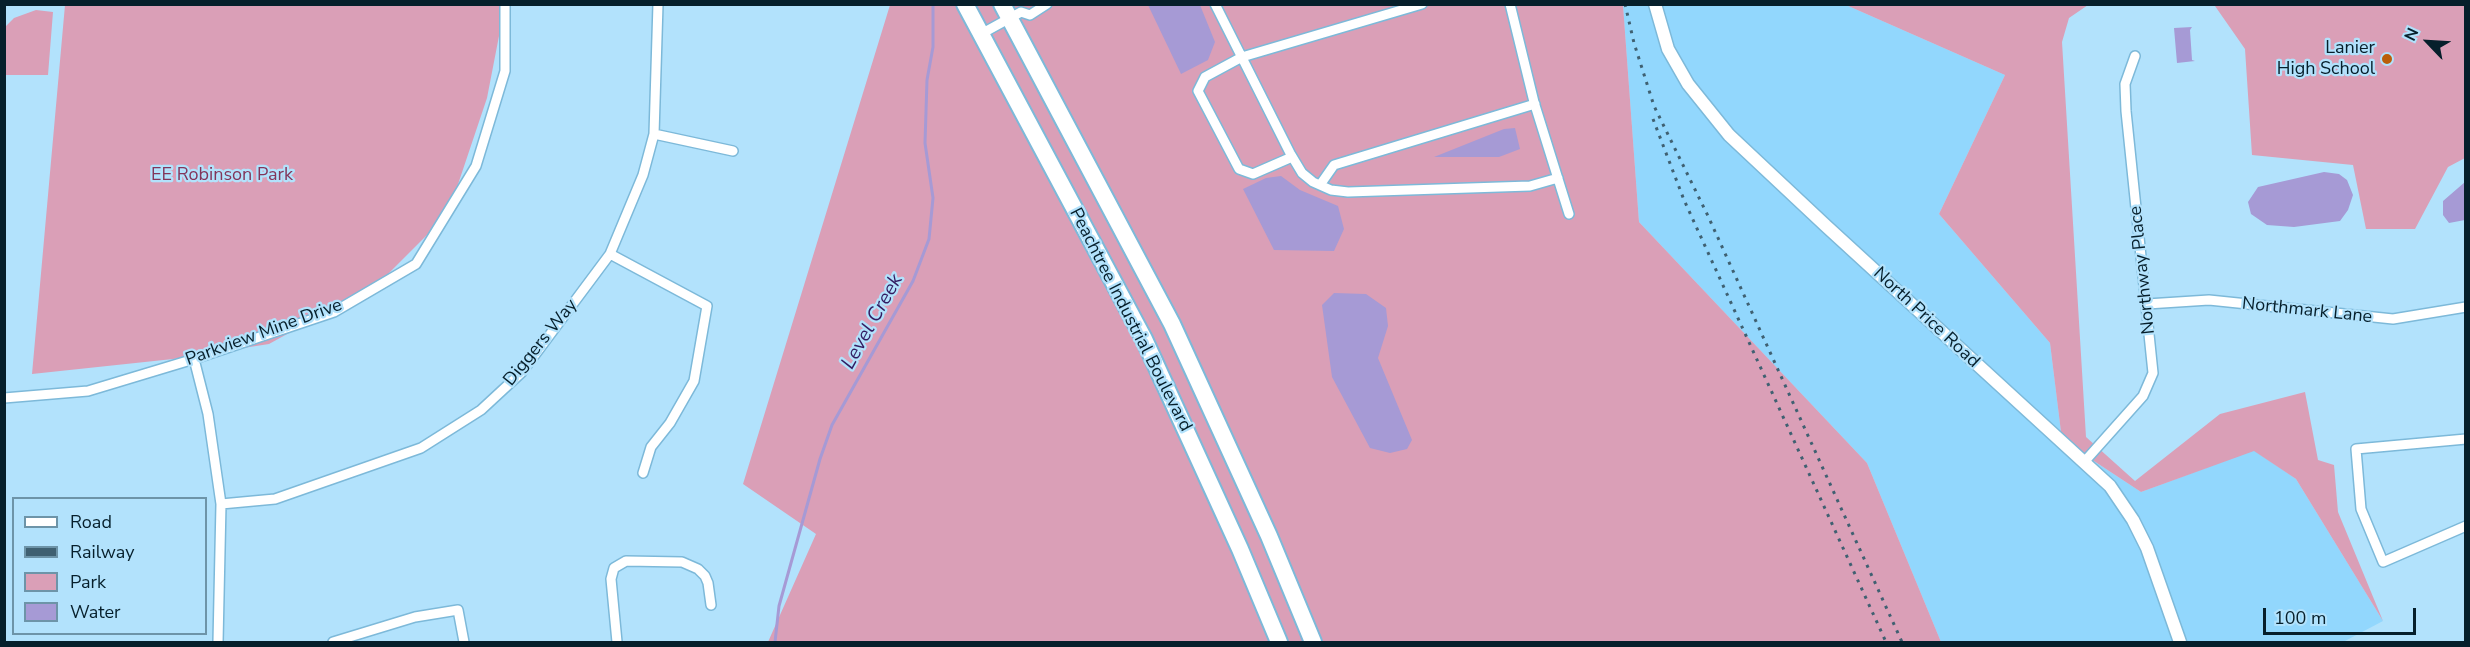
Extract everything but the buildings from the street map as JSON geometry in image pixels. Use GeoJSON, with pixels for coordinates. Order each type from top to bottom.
{"type":"FeatureCollection","features":[{"type":"Feature","properties":{"kind":"highway","name":"Peachtree Industrial Boulevard"},"geometry":{"type":"LineString","coordinates":[[965,4],[1144,339],[1240,549],[1279,642]]}},
{"type":"Feature","properties":{"kind":"highway","name":"Peachtree Industrial Boulevard"},"geometry":{"type":"LineString","coordinates":[[1013,10],[1172,324],[1269,536],[1313,642]]}},
{"type":"Feature","properties":{"kind":"street","name":"Parkview Mine Drive"},"geometry":{"type":"LineString","coordinates":[[4,398],[88,391],[194,359],[334,312],[416,264],[476,166],[505,71],[505,4]]}},
{"type":"Feature","properties":{"kind":"street","name":"Diggers Way"},"geometry":{"type":"LineString","coordinates":[[221,504],[275,499],[421,448],[481,410],[522,372],[610,254],[643,175],[654,134],[658,4]]}},
{"type":"Feature","properties":{"kind":"street"},"geometry":{"type":"LineString","coordinates":[[981,34],[1013,10],[1030,15],[1047,4]]}},
{"type":"Feature","properties":{"kind":"street"},"geometry":{"type":"LineString","coordinates":[[1215,4],[1292,157],[1302,173],[1320,185],[1331,190],[1348,192],[1530,186],[1558,178]]}},
{"type":"Feature","properties":{"kind":"street"},"geometry":{"type":"LineString","coordinates":[[1292,157],[1253,174],[1239,169],[1198,91],[1205,78],[1242,57],[1422,4]]}},
{"type":"Feature","properties":{"kind":"street"},"geometry":{"type":"LineString","coordinates":[[1510,4],[1534,104],[1569,214]]}},
{"type":"Feature","properties":{"kind":"street","name":"North Price Road"},"geometry":{"type":"LineString","coordinates":[[1654,4],[1668,49],[1688,84],[1730,135],[1986,374],[2110,486],[2133,520],[2156,569],[2180,642]]}},
{"type":"Feature","properties":{"kind":"street","name":"Northway Place"},"geometry":{"type":"LineString","coordinates":[[2085,461],[2143,396],[2153,373],[2126,111],[2125,84],[2134,56]]}},
{"type":"Feature","properties":{"kind":"street"},"geometry":{"type":"LineString","coordinates":[[1320,185],[1334,165],[1534,104]]}},
{"type":"Feature","properties":{"kind":"street"},"geometry":{"type":"LineString","coordinates":[[654,134],[733,151]]}},
{"type":"Feature","properties":{"kind":"street"},"geometry":{"type":"LineString","coordinates":[[610,254],[707,306],[694,381],[670,423],[651,447],[643,473]]}},
{"type":"Feature","properties":{"kind":"street","name":"Northmark Lane"},"geometry":{"type":"LineString","coordinates":[[2147,304],[2209,300],[2393,319],[2466,307]]}},
{"type":"Feature","properties":{"kind":"street"},"geometry":{"type":"LineString","coordinates":[[194,359],[208,414],[221,504],[218,642]]}},
{"type":"Feature","properties":{"kind":"street"},"geometry":{"type":"LineString","coordinates":[[2466,439],[2356,449],[2361,509],[2384,562],[2466,526]]}},
{"type":"Feature","properties":{"kind":"street"},"geometry":{"type":"LineString","coordinates":[[617,642],[611,579],[614,568],[626,561],[682,561],[705,576],[711,605]]}},
{"type":"Feature","properties":{"kind":"street"},"geometry":{"type":"LineString","coordinates":[[333,642],[415,616],[459,610],[464,642]]}},
{"type":"Feature","properties":{"kind":"shaded area"},"geometry":{"type":"Polygon","coordinates":[[[1623,5],[1846,5],[2005,75],[1939,214],[2050,343],[2062,440],[2141,492],[2254,450],[2296,479],[2383,621],[2343,642],[1941,642],[1867,463],[1639,222],[1623,5]]]}},
{"type":"Feature","properties":{"kind":"green space","name":"EE Robinson Park"},"geometry":{"type":"Polygon","coordinates":[[[65,5],[505,5],[487,98],[448,214],[378,284],[269,344],[173,359],[32,374],[65,5]]]}},
{"type":"Feature","properties":{"kind":"green space"},"geometry":{"type":"Polygon","coordinates":[[[890,5],[1623,5],[1639,222],[1867,463],[1941,642],[768,642],[816,534],[743,484],[890,5]]]}},
{"type":"Feature","properties":{"kind":"green space"},"geometry":{"type":"Polygon","coordinates":[[[1846,5],[2088,5],[2069,18],[2062,42],[2086,437],[2135,481],[2220,414],[2305,392],[2318,460],[2334,465],[2338,512],[2383,621],[2296,479],[2254,451],[2141,492],[2062,440],[2050,343],[1939,214],[2005,75],[1846,5]]]}},
{"type":"Feature","properties":{"kind":"green space"},"geometry":{"type":"Polygon","coordinates":[[[2211,5],[2465,5],[2465,158],[2448,167],[2415,229],[2366,229],[2353,165],[2252,155],[2245,49],[2215,6],[2211,5]]]}},
{"type":"Feature","properties":{"kind":"green space"},"geometry":{"type":"Polygon","coordinates":[[[36,10],[53,12],[48,75],[5,75],[5,27],[14,18],[36,10]]]}},
{"type":"Feature","properties":{"kind":"water"},"geometry":{"type":"Polygon","coordinates":[[[1148,5],[1200,5],[1215,42],[1208,60],[1181,74],[1148,5]]]}},
{"type":"Feature","properties":{"kind":"water"},"geometry":{"type":"Polygon","coordinates":[[[2192,27],[2190,30],[2192,60],[2195,61],[2177,63],[2174,28],[2192,27]]]}},
{"type":"Feature","properties":{"kind":"water"},"geometry":{"type":"Polygon","coordinates":[[[1515,128],[1520,149],[1499,157],[1434,157],[1504,129],[1515,128]]]}},
{"type":"Feature","properties":{"kind":"water"},"geometry":{"type":"Polygon","coordinates":[[[2324,172],[2339,174],[2347,180],[2353,195],[2348,210],[2340,221],[2294,227],[2267,225],[2251,214],[2248,202],[2258,187],[2324,172]]]}},
{"type":"Feature","properties":{"kind":"water"},"geometry":{"type":"Polygon","coordinates":[[[1281,176],[1300,190],[1338,206],[1344,229],[1334,251],[1274,250],[1243,189],[1266,178],[1281,176]]]}},
{"type":"Feature","properties":{"kind":"water"},"geometry":{"type":"Polygon","coordinates":[[[2465,182],[2465,220],[2449,223],[2443,215],[2443,201],[2465,182]]]}},
{"type":"Feature","properties":{"kind":"water"},"geometry":{"type":"Polygon","coordinates":[[[1334,293],[1366,294],[1386,308],[1388,326],[1378,358],[1412,440],[1407,449],[1390,453],[1370,448],[1332,377],[1322,305],[1334,293]]]}},
{"type":"Feature","properties":{"kind":"waterway","name":"Level Creek"},"geometry":{"type":"LineString","coordinates":[[775,642],[779,606],[820,459],[832,425],[913,281],[929,239],[933,198],[925,143],[927,80],[933,47],[933,4]]}},
{"type":"Feature","properties":{"kind":"railway"},"geometry":{"type":"LineString","coordinates":[[1625,4],[1634,43],[1654,106],[1708,216],[1902,642]]}},
{"type":"Feature","properties":{"kind":"railway"},"geometry":{"type":"LineString","coordinates":[[1653,119],[1684,200],[1886,642]]}},
{"type":"Feature","properties":{"kind":"place","name":"Lanier High School"},"geometry":{"type":"Point","coordinates":[2387,59]}}]}
